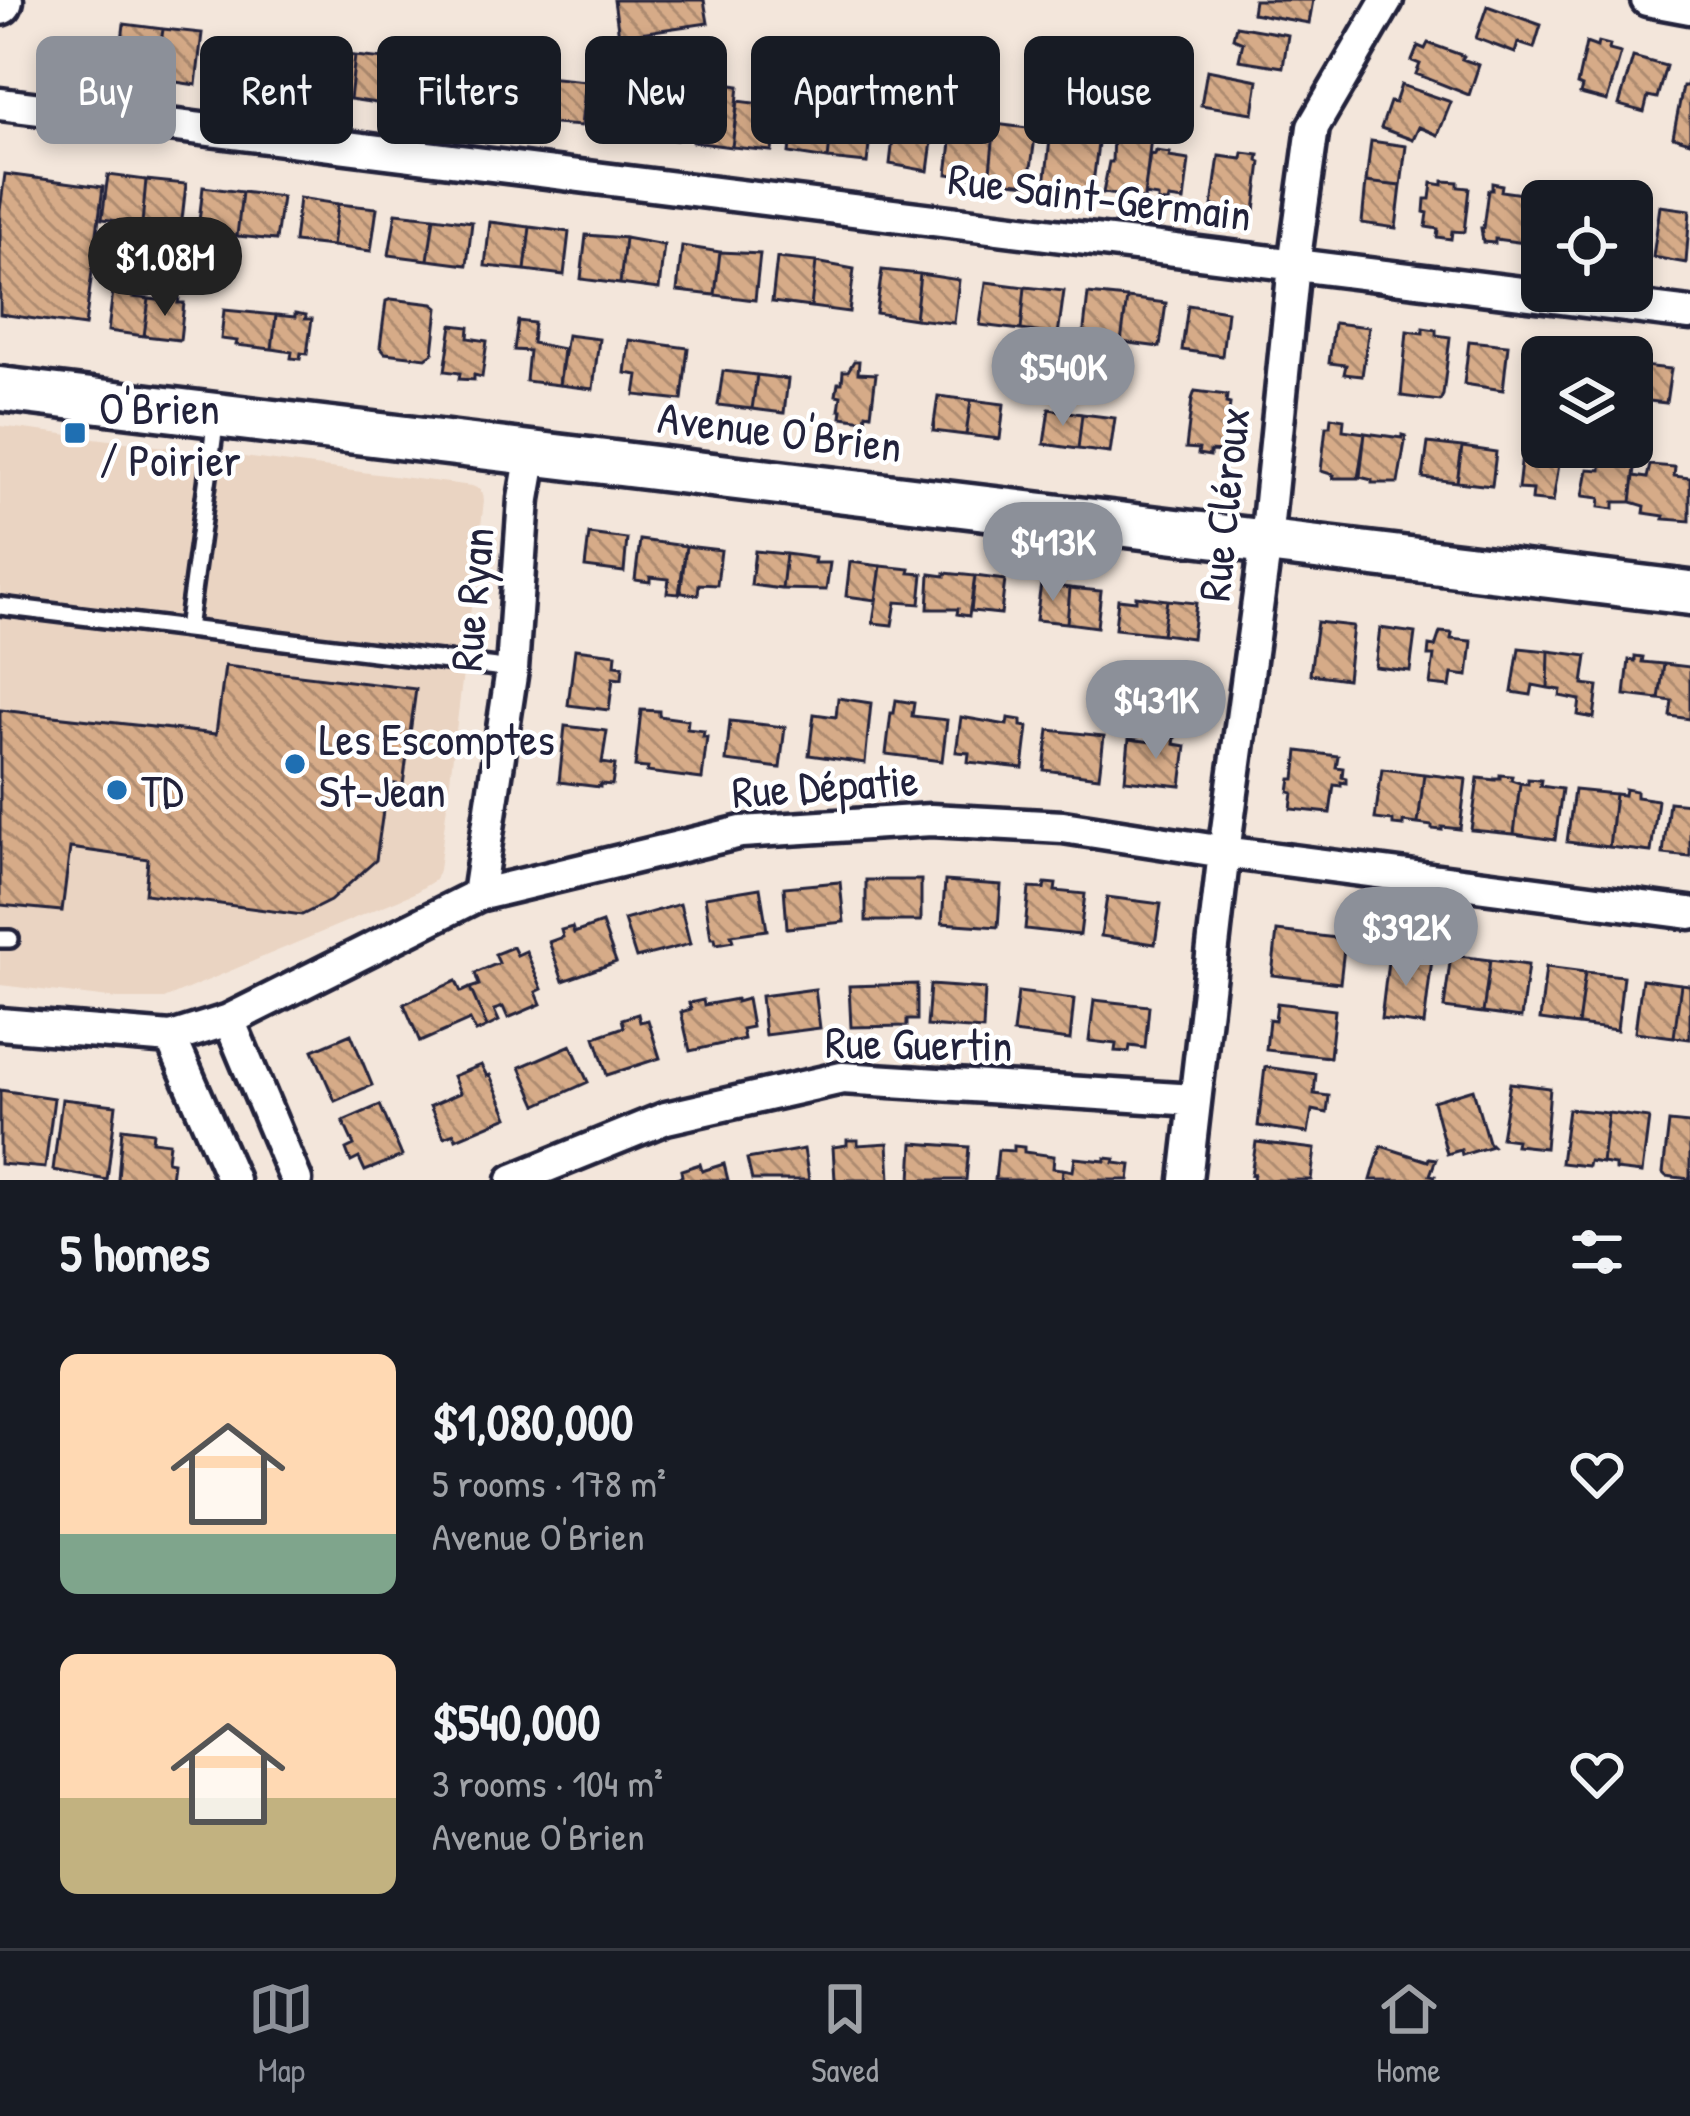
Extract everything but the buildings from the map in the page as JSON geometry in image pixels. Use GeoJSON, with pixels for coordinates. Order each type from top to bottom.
{"type":"FeatureCollection","features":[{"type":"Feature","properties":{"kind":"street","name":"Rue Cléroux"},"geometry":{"type":"LineString","coordinates":[[1186,1180],[1313,127],[1387,0]]}},
{"type":"Feature","properties":{"kind":"street"},"geometry":{"type":"LineString","coordinates":[[1647,0],[1690,8]]}},
{"type":"Feature","properties":{"kind":"street","name":"Rue Saint-Germain"},"geometry":{"type":"LineString","coordinates":[[0,104],[1690,314]]}},
{"type":"Feature","properties":{"kind":"street","name":"Avenue O'Brien"},"geometry":{"type":"LineString","coordinates":[[0,389],[1690,593]]}},
{"type":"Feature","properties":{"kind":"street","name":"Rue Ryan"},"geometry":{"type":"LineString","coordinates":[[478,895],[512,669],[524,499],[532,453]]}},
{"type":"Feature","properties":{"kind":"street","name":"Rue Dépatie"},"geometry":{"type":"LineString","coordinates":[[0,1024],[171,1038],[229,1020],[478,895],[741,832],[931,820],[1064,826],[1224,852],[1690,913]]}},
{"type":"Feature","properties":{"kind":"street"},"geometry":{"type":"LineString","coordinates":[[229,1020],[296,1180]]}},
{"type":"Feature","properties":{"kind":"street"},"geometry":{"type":"LineString","coordinates":[[171,1038],[232,1180]]}},
{"type":"Feature","properties":{"kind":"street","name":"Rue Guertin"},"geometry":{"type":"LineString","coordinates":[[513,1180],[665,1118],[842,1078],[1196,1100]]}},
{"type":"Feature","properties":{"kind":"lane"},"geometry":{"type":"LineString","coordinates":[[187,629],[216,415]]}},
{"type":"Feature","properties":{"kind":"lane"},"geometry":{"type":"LineString","coordinates":[[0,606],[512,669]]}},
{"type":"Feature","properties":{"kind":"shaded area"},"geometry":{"type":"Polygon","coordinates":[[[0,426],[479,489],[484,501],[435,880],[164,999],[118,999],[0,985],[0,426]]]}},
{"type":"Feature","properties":{"kind":"place","name":"O'Brien / Poirier"},"geometry":{"type":"Point","coordinates":[75,433]}},
{"type":"Feature","properties":{"kind":"place","name":"Les Escomptes St-Jean"},"geometry":{"type":"Point","coordinates":[295,764]}},
{"type":"Feature","properties":{"kind":"place","name":"TD"},"geometry":{"type":"Point","coordinates":[117,790]}}]}
